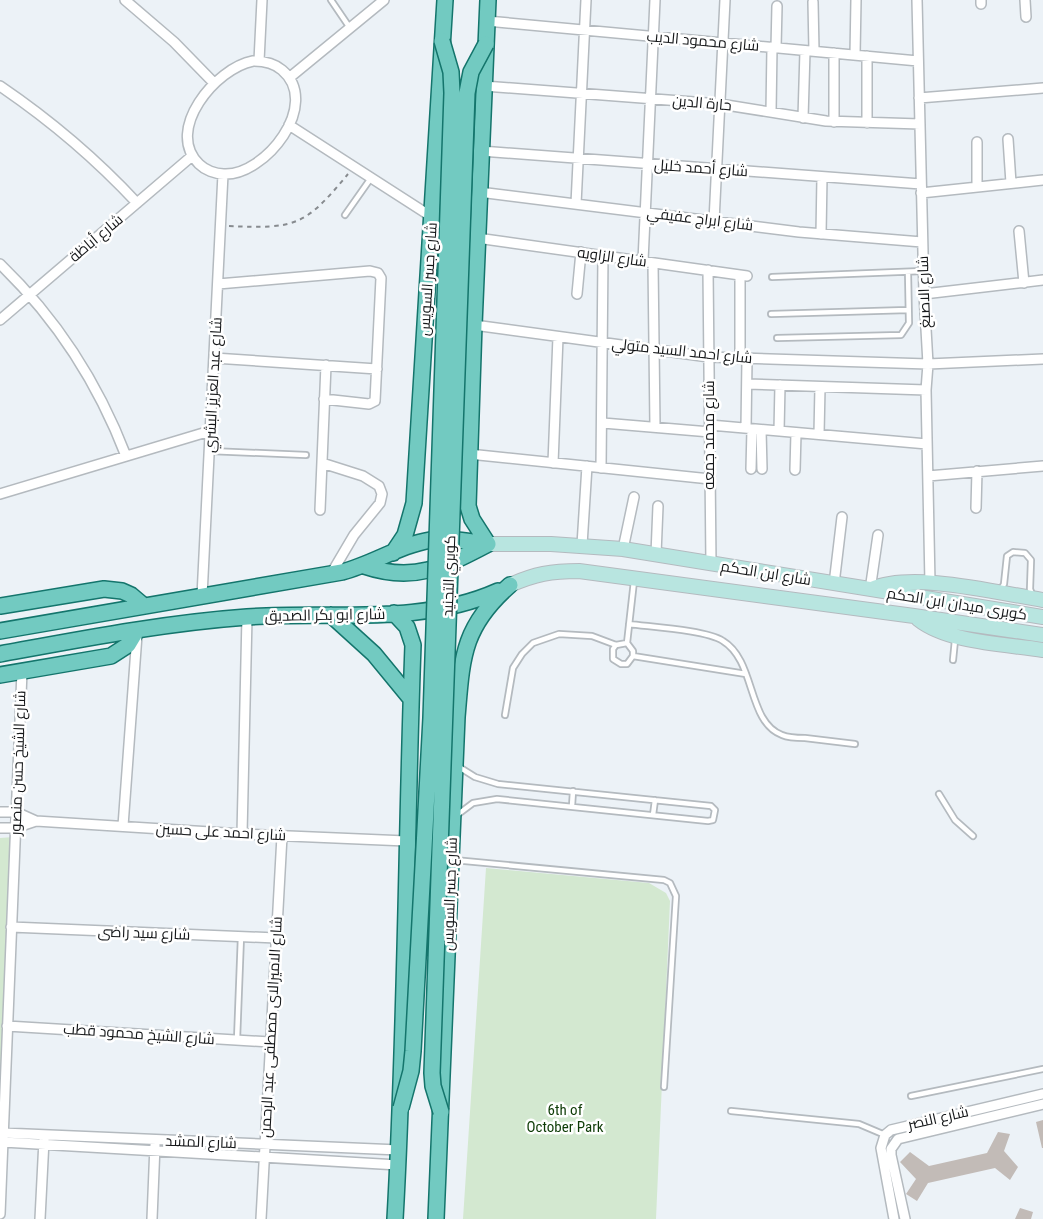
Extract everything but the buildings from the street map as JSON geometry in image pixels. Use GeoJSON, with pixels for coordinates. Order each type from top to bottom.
{"type":"FeatureCollection","features":[{"type":"Feature","properties":{"kind":"main road","name":"شارع جسر السويس"},"geometry":{"type":"LineString","coordinates":[[393,553],[405,535],[412,514],[445,0]]}},
{"type":"Feature","properties":{"kind":"main road"},"geometry":{"type":"LineString","coordinates":[[364,566],[386,572],[419,573],[451,563],[488,544],[472,519],[468,506],[488,0]]}},
{"type":"Feature","properties":{"kind":"main road","name":"كوبري التجنيد"},"geometry":{"type":"LineString","coordinates":[[401,1108],[407,1090],[413,1051],[431,718],[452,93],[451,72],[442,41]]}},
{"type":"Feature","properties":{"kind":"main road","name":"كوبري التجنيد"},"geometry":{"type":"LineString","coordinates":[[441,1112],[434,1093],[432,1073],[467,93],[471,72],[486,44]]}},
{"type":"Feature","properties":{"kind":"main road"},"geometry":{"type":"LineString","coordinates":[[419,429],[431,442],[449,444],[465,435],[470,428]]}},
{"type":"Feature","properties":{"kind":"main road","name":"شارع ابو بكر الصديق"},"geometry":{"type":"LineString","coordinates":[[0,631],[331,574],[364,566],[412,544],[442,539],[488,544]]}},
{"type":"Feature","properties":{"kind":"main road","name":"شارع ابن الحكم"},"geometry":{"type":"LineString","coordinates":[[488,544],[582,545],[623,549],[870,590],[897,582],[930,583],[1039,600]]}},
{"type":"Feature","properties":{"kind":"main road","name":"شارع ابن الحكم"},"geometry":{"type":"LineString","coordinates":[[510,585],[532,575],[555,571],[579,572],[914,616],[933,629],[956,637],[1043,650]]}},
{"type":"Feature","properties":{"kind":"main road","name":"شارع جسر السويس"},"geometry":{"type":"LineString","coordinates":[[436,1219],[461,667],[467,643],[477,621],[492,601],[510,585]]}},
{"type":"Feature","properties":{"kind":"main road","name":"شارع ابو بكر الصديق"},"geometry":{"type":"LineString","coordinates":[[0,654],[137,630],[247,617],[394,613],[442,609],[473,601],[510,585]]}},
{"type":"Feature","properties":{"kind":"main road"},"geometry":{"type":"LineString","coordinates":[[0,606],[104,588],[122,591],[144,606]]}},
{"type":"Feature","properties":{"kind":"main road","name":"كوبرى ميدان ابن الحكم"},"geometry":{"type":"LineString","coordinates":[[870,590],[1043,618]]}},
{"type":"Feature","properties":{"kind":"main road"},"geometry":{"type":"LineString","coordinates":[[394,613],[407,627],[413,645],[406,841],[401,1108],[395,1219]]}},
{"type":"Feature","properties":{"kind":"main road"},"geometry":{"type":"LineString","coordinates":[[331,615],[374,654],[411,699]]}},
{"type":"Feature","properties":{"kind":"main road","name":"كوبرى ميدان ابن الحكم"},"geometry":{"type":"LineString","coordinates":[[914,616],[1043,635]]}},
{"type":"Feature","properties":{"kind":"main road"},"geometry":{"type":"LineString","coordinates":[[0,675],[117,654],[128,645],[137,630]]}},
{"type":"Feature","properties":{"kind":"main road"},"geometry":{"type":"LineString","coordinates":[[410,717],[425,707],[434,706],[450,711],[457,717]]}},
{"type":"Feature","properties":{"kind":"street"},"geometry":{"type":"LineString","coordinates":[[125,0],[174,42],[214,83]]}},
{"type":"Feature","properties":{"kind":"street"},"geometry":{"type":"LineString","coordinates":[[259,61],[262,0]]}},
{"type":"Feature","properties":{"kind":"street"},"geometry":{"type":"LineString","coordinates":[[289,78],[384,0]]}},
{"type":"Feature","properties":{"kind":"street"},"geometry":{"type":"LineString","coordinates":[[576,204],[586,0]]}},
{"type":"Feature","properties":{"kind":"street"},"geometry":{"type":"LineString","coordinates":[[655,0],[645,212],[654,350],[655,427]]}},
{"type":"Feature","properties":{"kind":"street"},"geometry":{"type":"LineString","coordinates":[[714,221],[725,0]]}},
{"type":"Feature","properties":{"kind":"street"},"geometry":{"type":"LineString","coordinates":[[855,55],[856,0]]}},
{"type":"Feature","properties":{"kind":"street","name":"شارع الاصبغ"},"geometry":{"type":"LineString","coordinates":[[917,0],[927,363],[930,583]]}},
{"type":"Feature","properties":{"kind":"street"},"geometry":{"type":"LineString","coordinates":[[1025,0],[1026,17]]}},
{"type":"Feature","properties":{"kind":"street"},"geometry":{"type":"LineString","coordinates":[[803,117],[813,2]]}},
{"type":"Feature","properties":{"kind":"street"},"geometry":{"type":"LineString","coordinates":[[771,112],[777,6]]}},
{"type":"Feature","properties":{"kind":"street","name":"شارع محمود الديب"},"geometry":{"type":"LineString","coordinates":[[487,21],[918,61]]}},
{"type":"Feature","properties":{"kind":"street"},"geometry":{"type":"LineString","coordinates":[[834,53],[834,122]]}},
{"type":"Feature","properties":{"kind":"street"},"geometry":{"type":"LineString","coordinates":[[867,56],[867,123]]}},
{"type":"Feature","properties":{"kind":"street"},"geometry":{"type":"LineString","coordinates":[[259,61],[279,68],[289,78],[296,93],[290,125],[274,148],[260,160],[237,172],[223,174],[202,167],[192,156],[187,138],[190,122],[200,101],[214,83],[240,64],[259,61]]}},
{"type":"Feature","properties":{"kind":"street"},"geometry":{"type":"LineString","coordinates":[[0,86],[78,145],[137,203]]}},
{"type":"Feature","properties":{"kind":"street","name":"حارة الدين"},"geometry":{"type":"LineString","coordinates":[[484,86],[720,104],[834,122],[920,124]]}},
{"type":"Feature","properties":{"kind":"street"},"geometry":{"type":"LineString","coordinates":[[919,98],[1043,88]]}},
{"type":"Feature","properties":{"kind":"street"},"geometry":{"type":"LineString","coordinates":[[290,125],[432,217]]}},
{"type":"Feature","properties":{"kind":"street"},"geometry":{"type":"LineString","coordinates":[[1008,139],[1011,183]]}},
{"type":"Feature","properties":{"kind":"street"},"geometry":{"type":"LineString","coordinates":[[977,142],[977,187]]}},
{"type":"Feature","properties":{"kind":"street","name":"شارع أحمد خليل"},"geometry":{"type":"LineString","coordinates":[[481,151],[822,177],[921,189],[977,187],[1043,180]]}},
{"type":"Feature","properties":{"kind":"street","name":"شارع أباظة"},"geometry":{"type":"LineString","coordinates":[[0,320],[192,156]]}},
{"type":"Feature","properties":{"kind":"street","name":"شارع عبد العزيز البشري"},"geometry":{"type":"LineString","coordinates":[[202,596],[223,174]]}},
{"type":"Feature","properties":{"kind":"street"},"geometry":{"type":"LineString","coordinates":[[821,234],[822,177]]}},
{"type":"Feature","properties":{"kind":"street","name":"شارع ابراج عفيفي"},"geometry":{"type":"LineString","coordinates":[[479,192],[821,234],[922,242]]}},
{"type":"Feature","properties":{"kind":"street"},"geometry":{"type":"LineString","coordinates":[[1019,231],[1024,283]]}},
{"type":"Feature","properties":{"kind":"street","name":"شارع الزاويه"},"geometry":{"type":"LineString","coordinates":[[477,238],[743,275],[744,359]]}},
{"type":"Feature","properties":{"kind":"street"},"geometry":{"type":"LineString","coordinates":[[577,294],[581,252]]}},
{"type":"Feature","properties":{"kind":"street"},"geometry":{"type":"LineString","coordinates":[[601,468],[603,255]]}},
{"type":"Feature","properties":{"kind":"street"},"geometry":{"type":"LineString","coordinates":[[0,264],[29,294],[59,331],[108,412],[126,456]]}},
{"type":"Feature","properties":{"kind":"street","name":"شارع محمد جمعه"},"geometry":{"type":"LineString","coordinates":[[708,270],[711,564]]}},
{"type":"Feature","properties":{"kind":"street"},"geometry":{"type":"LineString","coordinates":[[218,284],[375,272],[381,278],[376,397],[373,403],[324,399]]}},
{"type":"Feature","properties":{"kind":"street"},"geometry":{"type":"LineString","coordinates":[[924,294],[1043,280]]}},
{"type":"Feature","properties":{"kind":"street","name":"شارع احمد السيد متولي"},"geometry":{"type":"LineString","coordinates":[[474,325],[709,357],[927,363],[1043,359]]}},
{"type":"Feature","properties":{"kind":"street"},"geometry":{"type":"LineString","coordinates":[[553,463],[558,337]]}},
{"type":"Feature","properties":{"kind":"street"},"geometry":{"type":"LineString","coordinates":[[214,358],[377,369]]}},
{"type":"Feature","properties":{"kind":"street"},"geometry":{"type":"LineString","coordinates":[[744,359],[753,429],[762,469]]}},
{"type":"Feature","properties":{"kind":"street"},"geometry":{"type":"LineString","coordinates":[[320,510],[326,365]]}},
{"type":"Feature","properties":{"kind":"street"},"geometry":{"type":"LineString","coordinates":[[747,384],[926,390]]}},
{"type":"Feature","properties":{"kind":"street"},"geometry":{"type":"LineString","coordinates":[[778,431],[780,385]]}},
{"type":"Feature","properties":{"kind":"street"},"geometry":{"type":"LineString","coordinates":[[819,434],[820,387]]}},
{"type":"Feature","properties":{"kind":"street"},"geometry":{"type":"LineString","coordinates":[[603,423],[655,427],[753,429],[927,444]]}},
{"type":"Feature","properties":{"kind":"street"},"geometry":{"type":"LineString","coordinates":[[751,469],[753,429]]}},
{"type":"Feature","properties":{"kind":"street"},"geometry":{"type":"LineString","coordinates":[[0,494],[210,431]]}},
{"type":"Feature","properties":{"kind":"street"},"geometry":{"type":"LineString","coordinates":[[795,470],[796,433]]}},
{"type":"Feature","properties":{"kind":"street"},"geometry":{"type":"LineString","coordinates":[[469,454],[710,479]]}},
{"type":"Feature","properties":{"kind":"street"},"geometry":{"type":"LineString","coordinates":[[322,463],[363,476],[379,486],[382,494],[380,502],[354,535],[331,574]]}},
{"type":"Feature","properties":{"kind":"street"},"geometry":{"type":"LineString","coordinates":[[582,545],[587,466]]}},
{"type":"Feature","properties":{"kind":"street"},"geometry":{"type":"LineString","coordinates":[[928,476],[1043,466]]}},
{"type":"Feature","properties":{"kind":"street"},"geometry":{"type":"LineString","coordinates":[[976,508],[977,471]]}},
{"type":"Feature","properties":{"kind":"street"},"geometry":{"type":"LineString","coordinates":[[623,549],[634,497]]}},
{"type":"Feature","properties":{"kind":"street"},"geometry":{"type":"LineString","coordinates":[[656,554],[658,506]]}},
{"type":"Feature","properties":{"kind":"street"},"geometry":{"type":"LineString","coordinates":[[834,584],[842,517]]}},
{"type":"Feature","properties":{"kind":"street"},"geometry":{"type":"LineString","coordinates":[[870,590],[878,535]]}},
{"type":"Feature","properties":{"kind":"street"},"geometry":{"type":"LineString","coordinates":[[242,834],[247,617]]}},
{"type":"Feature","properties":{"kind":"street"},"geometry":{"type":"LineString","coordinates":[[123,826],[137,630]]}},
{"type":"Feature","properties":{"kind":"street","name":"شارع الشيخ حسن منصور"},"geometry":{"type":"LineString","coordinates":[[0,1214],[22,671]]}},
{"type":"Feature","properties":{"kind":"street","name":"شارع احمد على حسين"},"geometry":{"type":"LineString","coordinates":[[0,812],[16,812],[36,821],[242,834],[406,841]]}},
{"type":"Feature","properties":{"kind":"street","name":"شارع احمد على حسين"},"geometry":{"type":"LineString","coordinates":[[0,828],[15,828],[36,821]]}},
{"type":"Feature","properties":{"kind":"street","name":"شارع الاميرالاى مصطفى عبد الرحمن"},"geometry":{"type":"LineString","coordinates":[[261,1219],[282,836]]}},
{"type":"Feature","properties":{"kind":"street","name":"شارع سيد راضى"},"geometry":{"type":"LineString","coordinates":[[11,927],[276,938]]}},
{"type":"Feature","properties":{"kind":"street","name":"شارع الشيخ محمود قطب"},"geometry":{"type":"LineString","coordinates":[[7,1026],[270,1042]]}},
{"type":"Feature","properties":{"kind":"street","name":"شارع النصر"},"geometry":{"type":"LineString","coordinates":[[885,1135],[897,1127],[1043,1094]]}},
{"type":"Feature","properties":{"kind":"street","name":"شارع النصر"},"geometry":{"type":"LineString","coordinates":[[905,1219],[891,1155],[894,1143],[903,1136],[1043,1104]]}},
{"type":"Feature","properties":{"kind":"street"},"geometry":{"type":"LineString","coordinates":[[894,1143],[885,1135],[880,1148],[894,1219]]}},
{"type":"Feature","properties":{"kind":"street","name":"شارع المشد"},"geometry":{"type":"LineString","coordinates":[[3,1138],[264,1158],[398,1158]]}},
{"type":"Feature","properties":{"kind":"street"},"geometry":{"type":"LineString","coordinates":[[40,1219],[44,1140]]}},
{"type":"Feature","properties":{"kind":"street","name":"شارع المشد"},"geometry":{"type":"LineString","coordinates":[[44,1140],[155,1140],[265,1144],[398,1158]]}},
{"type":"Feature","properties":{"kind":"street"},"geometry":{"type":"LineString","coordinates":[[152,1219],[155,1140]]}},
{"type":"Feature","properties":{"kind":"lane"},"geometry":{"type":"LineString","coordinates":[[331,0],[350,28]]}},
{"type":"Feature","properties":{"kind":"lane"},"geometry":{"type":"LineString","coordinates":[[345,215],[371,178]]}},
{"type":"Feature","properties":{"kind":"lane"},"geometry":{"type":"LineString","coordinates":[[772,277],[923,271]]}},
{"type":"Feature","properties":{"kind":"lane"},"geometry":{"type":"LineString","coordinates":[[777,338],[901,335],[909,323],[908,272]]}},
{"type":"Feature","properties":{"kind":"lane"},"geometry":{"type":"LineString","coordinates":[[771,314],[908,310]]}},
{"type":"Feature","properties":{"kind":"lane"},"geometry":{"type":"LineString","coordinates":[[209,451],[306,455]]}},
{"type":"Feature","properties":{"kind":"lane"},"geometry":{"type":"LineString","coordinates":[[997,593],[1004,584],[1007,556],[1013,552],[1025,553],[1031,560],[1030,589],[1039,600]]}},
{"type":"Feature","properties":{"kind":"lane"},"geometry":{"type":"LineString","coordinates":[[616,645],[612,654],[616,663],[627,664],[633,656],[633,651],[627,644],[634,579]]}},
{"type":"Feature","properties":{"kind":"lane"},"geometry":{"type":"LineString","coordinates":[[629,624],[690,632],[722,640],[734,651],[747,674],[760,712],[771,729],[783,736],[855,744]]}},
{"type":"Feature","properties":{"kind":"lane"},"geometry":{"type":"LineString","coordinates":[[505,715],[513,668],[533,643],[559,634],[592,636],[616,645],[627,644]]}},
{"type":"Feature","properties":{"kind":"lane"},"geometry":{"type":"LineString","coordinates":[[953,660],[956,637]]}},
{"type":"Feature","properties":{"kind":"lane"},"geometry":{"type":"LineString","coordinates":[[633,656],[747,674]]}},
{"type":"Feature","properties":{"kind":"lane"},"geometry":{"type":"LineString","coordinates":[[453,819],[473,803],[497,799],[708,821],[712,820],[714,810],[711,806],[487,782],[455,765]]}},
{"type":"Feature","properties":{"kind":"lane"},"geometry":{"type":"LineString","coordinates":[[572,806],[573,791]]}},
{"type":"Feature","properties":{"kind":"lane"},"geometry":{"type":"LineString","coordinates":[[939,794],[955,820],[973,836]]}},
{"type":"Feature","properties":{"kind":"lane"},"geometry":{"type":"LineString","coordinates":[[653,815],[655,800]]}},
{"type":"Feature","properties":{"kind":"lane"},"geometry":{"type":"LineString","coordinates":[[451,860],[664,880],[670,883],[676,896],[664,1087]]}},
{"type":"Feature","properties":{"kind":"lane"},"geometry":{"type":"LineString","coordinates":[[237,1040],[241,936]]}},
{"type":"Feature","properties":{"kind":"lane"},"geometry":{"type":"LineString","coordinates":[[911,1096],[1043,1069]]}},
{"type":"Feature","properties":{"kind":"lane"},"geometry":{"type":"LineString","coordinates":[[731,1111],[859,1124],[885,1135]]}},
{"type":"Feature","properties":{"kind":"path"},"geometry":{"type":"LineString","coordinates":[[220,225],[269,228],[301,220],[319,208],[354,167]]}},
{"type":"Feature","properties":{"kind":"green space"},"geometry":{"type":"Polygon","coordinates":[[[14,837],[0,1090],[0,838],[14,837]]]}},
{"type":"Feature","properties":{"kind":"green space","name":"6th of October Park"},"geometry":{"type":"Polygon","coordinates":[[[486,868],[649,883],[666,893],[670,901],[656,1219],[463,1219],[486,868]]]}}]}
